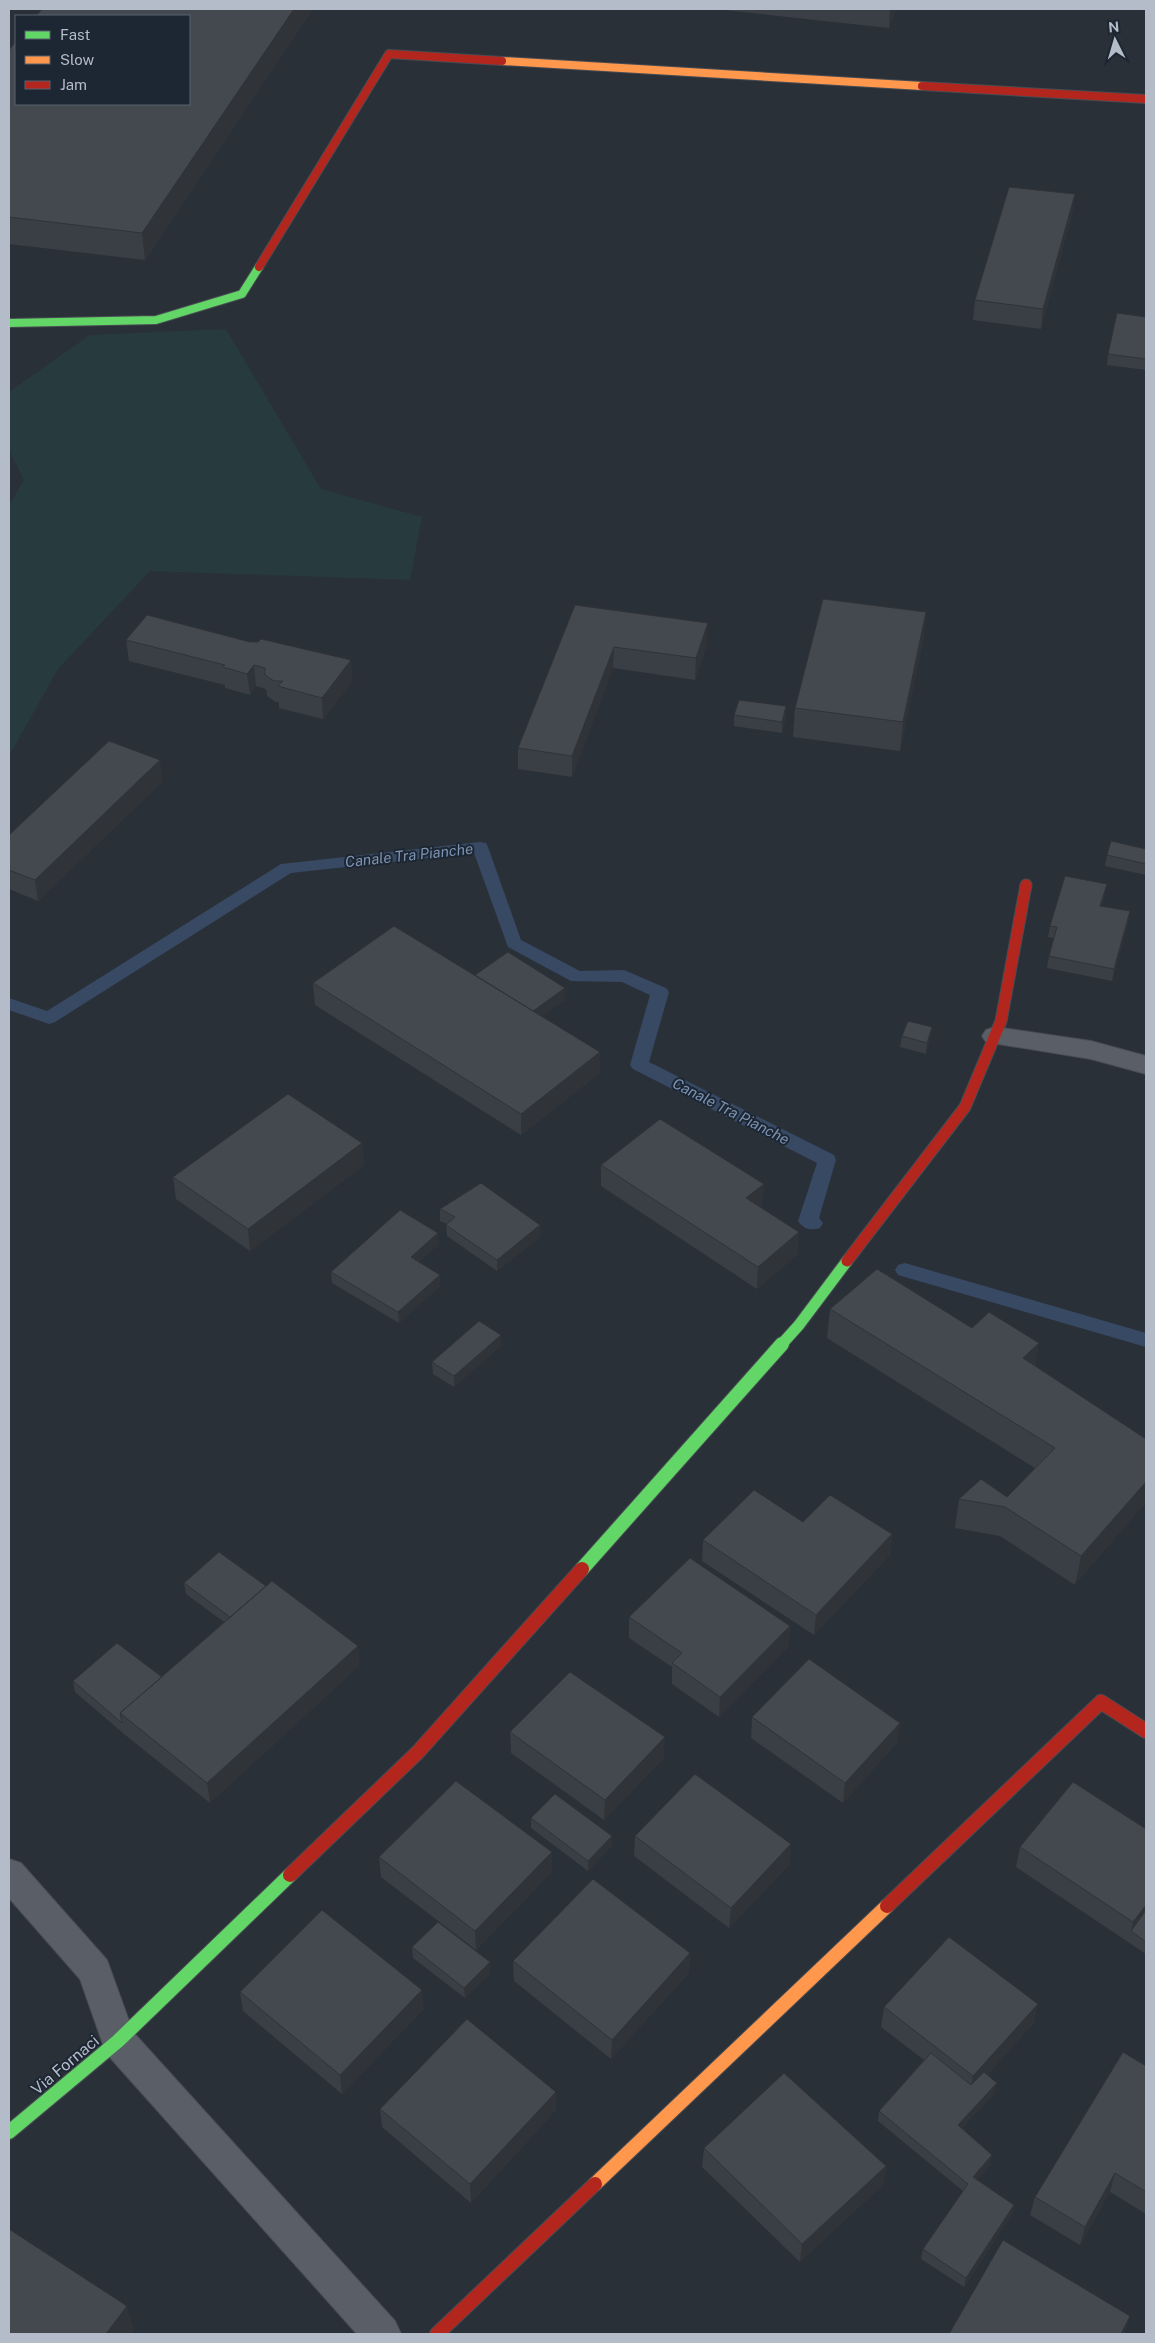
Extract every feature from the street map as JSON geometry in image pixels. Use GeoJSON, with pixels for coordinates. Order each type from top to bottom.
{"type":"FeatureCollection","features":[{"type":"Feature","properties":{"kind":"street"},"geometry":{"type":"LineString","coordinates":[[9,323],[156,320],[242,294],[389,54],[1146,99]]}},
{"type":"Feature","properties":{"kind":"street","name":"Via Fornaci"},"geometry":{"type":"LineString","coordinates":[[9,2132],[118,2041],[418,1752],[799,1325],[964,1107],[1001,1021],[1026,885]]}},
{"type":"Feature","properties":{"kind":"street"},"geometry":{"type":"LineString","coordinates":[[995,1036],[1091,1050],[1146,1065]]}},
{"type":"Feature","properties":{"kind":"street"},"geometry":{"type":"LineString","coordinates":[[437,2334],[1101,1702],[1146,1731]]}},
{"type":"Feature","properties":{"kind":"street"},"geometry":{"type":"LineString","coordinates":[[9,1874],[95,1971],[118,2041],[382,2334]]}},
{"type":"Feature","properties":{"kind":"green space"},"geometry":{"type":"Polygon","coordinates":[[[226,329],[321,489],[422,517],[410,580],[150,571],[58,669],[9,756],[9,505],[24,480],[9,450],[9,392],[90,335],[226,329]]]}},
{"type":"Feature","properties":{"kind":"building"},"geometry":{"type":"Polygon","coordinates":[[[42,9],[294,9],[142,233],[9,217],[9,50],[15,42],[15,105],[190,105],[190,15],[37,15],[42,9]]]}},
{"type":"Feature","properties":{"kind":"building"},"geometry":{"type":"Polygon","coordinates":[[[1009,187],[1075,194],[1043,309],[975,300],[1009,187]]]}},
{"type":"Feature","properties":{"kind":"building"},"geometry":{"type":"Polygon","coordinates":[[[1117,313],[1146,317],[1146,359],[1108,354],[1117,313]]]}},
{"type":"Feature","properties":{"kind":"building"},"geometry":{"type":"Polygon","coordinates":[[[823,599],[926,612],[903,722],[795,708],[823,599]]]}},
{"type":"Feature","properties":{"kind":"building"},"geometry":{"type":"Polygon","coordinates":[[[575,605],[708,623],[696,658],[614,647],[572,756],[518,748],[575,605]]]}},
{"type":"Feature","properties":{"kind":"building"},"geometry":{"type":"Polygon","coordinates":[[[147,615],[250,642],[258,642],[261,639],[351,660],[322,698],[278,686],[283,681],[274,681],[265,675],[265,668],[254,665],[247,674],[223,667],[225,665],[126,640],[147,615]]]}},
{"type":"Feature","properties":{"kind":"building"},"geometry":{"type":"Polygon","coordinates":[[[739,700],[786,706],[782,722],[734,715],[739,700]]]}},
{"type":"Feature","properties":{"kind":"building"},"geometry":{"type":"Polygon","coordinates":[[[109,741],[160,760],[35,880],[9,870],[9,835],[109,741]]]}},
{"type":"Feature","properties":{"kind":"building"},"geometry":{"type":"Polygon","coordinates":[[[1111,841],[1146,849],[1146,864],[1107,855],[1111,841]]]}},
{"type":"Feature","properties":{"kind":"building"},"geometry":{"type":"Polygon","coordinates":[[[1065,876],[1107,884],[1100,906],[1130,911],[1114,969],[1049,956],[1057,927],[1050,926],[1065,876]]]}},
{"type":"Feature","properties":{"kind":"building"},"geometry":{"type":"Polygon","coordinates":[[[394,926],[600,1052],[521,1114],[313,983],[394,926]]]}},
{"type":"Feature","properties":{"kind":"building"},"geometry":{"type":"Polygon","coordinates":[[[508,952],[565,988],[533,1011],[475,975],[508,952]]]}},
{"type":"Feature","properties":{"kind":"building"},"geometry":{"type":"Polygon","coordinates":[[[908,1021],[932,1027],[927,1043],[902,1036],[908,1021]]]}},
{"type":"Feature","properties":{"kind":"building"},"geometry":{"type":"Polygon","coordinates":[[[288,1094],[362,1143],[248,1229],[173,1177],[288,1094]]]}},
{"type":"Feature","properties":{"kind":"building"},"geometry":{"type":"Polygon","coordinates":[[[660,1119],[764,1184],[746,1198],[799,1232],[758,1267],[601,1165],[660,1119]]]}},
{"type":"Feature","properties":{"kind":"building"},"geometry":{"type":"Polygon","coordinates":[[[481,1183],[540,1225],[497,1260],[446,1225],[455,1217],[440,1209],[481,1183]]]}},
{"type":"Feature","properties":{"kind":"building"},"geometry":{"type":"Polygon","coordinates":[[[400,1210],[438,1233],[411,1257],[440,1275],[398,1312],[331,1272],[400,1210]]]}},
{"type":"Feature","properties":{"kind":"building"},"geometry":{"type":"Polygon","coordinates":[[[877,1269],[972,1328],[989,1312],[1039,1343],[1023,1358],[1146,1439],[1146,1482],[1081,1556],[1005,1507],[959,1499],[981,1479],[1007,1497],[1055,1448],[830,1309],[877,1269]]]}},
{"type":"Feature","properties":{"kind":"building"},"geometry":{"type":"Polygon","coordinates":[[[479,1321],[501,1335],[454,1376],[432,1362],[479,1321]]]}},
{"type":"Feature","properties":{"kind":"building"},"geometry":{"type":"Polygon","coordinates":[[[754,1490],[803,1522],[830,1495],[892,1534],[816,1615],[703,1540],[754,1490]]]}},
{"type":"Feature","properties":{"kind":"building"},"geometry":{"type":"Polygon","coordinates":[[[219,1552],[266,1586],[230,1617],[184,1583],[219,1552]]]}},
{"type":"Feature","properties":{"kind":"building"},"geometry":{"type":"Polygon","coordinates":[[[690,1558],[790,1626],[720,1697],[672,1663],[682,1653],[629,1617],[690,1558]]]}},
{"type":"Feature","properties":{"kind":"building"},"geometry":{"type":"Polygon","coordinates":[[[272,1581],[358,1646],[207,1783],[120,1713],[272,1581]]]}},
{"type":"Feature","properties":{"kind":"building"},"geometry":{"type":"Polygon","coordinates":[[[117,1643],[162,1677],[120,1713],[122,1723],[73,1681],[117,1643]]]}},
{"type":"Feature","properties":{"kind":"building"},"geometry":{"type":"Polygon","coordinates":[[[809,1659],[900,1723],[845,1783],[752,1717],[809,1659]]]}},
{"type":"Feature","properties":{"kind":"building"},"geometry":{"type":"Polygon","coordinates":[[[570,1672],[665,1737],[605,1800],[510,1732],[570,1672]]]}},
{"type":"Feature","properties":{"kind":"building"},"geometry":{"type":"Polygon","coordinates":[[[695,1774],[791,1844],[731,1908],[635,1836],[695,1774]]]}},
{"type":"Feature","properties":{"kind":"building"},"geometry":{"type":"Polygon","coordinates":[[[456,1781],[552,1852],[475,1931],[379,1857],[456,1781]]]}},
{"type":"Feature","properties":{"kind":"building"},"geometry":{"type":"Polygon","coordinates":[[[1073,1782],[1146,1829],[1146,1905],[1133,1922],[1020,1847],[1073,1782]]]}},
{"type":"Feature","properties":{"kind":"building"},"geometry":{"type":"Polygon","coordinates":[[[555,1794],[612,1836],[588,1861],[531,1818],[555,1794]]]}},
{"type":"Feature","properties":{"kind":"building"},"geometry":{"type":"Polygon","coordinates":[[[593,1879],[690,1953],[612,2040],[513,1961],[593,1879]]]}},
{"type":"Feature","properties":{"kind":"building"},"geometry":{"type":"Polygon","coordinates":[[[322,1910],[422,1990],[340,2075],[240,1992],[322,1910]]]}},
{"type":"Feature","properties":{"kind":"building"},"geometry":{"type":"Polygon","coordinates":[[[1146,1910],[1146,1942],[1131,1931],[1146,1910]]]}},
{"type":"Feature","properties":{"kind":"building"},"geometry":{"type":"Polygon","coordinates":[[[438,1922],[490,1962],[464,1988],[412,1947],[438,1922]]]}},
{"type":"Feature","properties":{"kind":"building"},"geometry":{"type":"Polygon","coordinates":[[[949,1937],[1038,2004],[973,2076],[884,2007],[949,1937]]]}},
{"type":"Feature","properties":{"kind":"building"},"geometry":{"type":"Polygon","coordinates":[[[467,2019],[556,2092],[470,2184],[380,2109],[467,2019]]]}},
{"type":"Feature","properties":{"kind":"building"},"geometry":{"type":"Polygon","coordinates":[[[1123,2052],[1146,2066],[1146,2192],[1115,2173],[1085,2227],[1035,2197],[1123,2052]]]}},
{"type":"Feature","properties":{"kind":"building"},"geometry":{"type":"Polygon","coordinates":[[[931,2053],[971,2085],[984,2072],[997,2083],[958,2125],[992,2155],[973,2177],[1014,2205],[966,2278],[923,2249],[968,2184],[879,2111],[931,2053]]]}},
{"type":"Feature","properties":{"kind":"building"},"geometry":{"type":"Polygon","coordinates":[[[784,2073],[886,2166],[802,2244],[704,2148],[784,2073]]]}},
{"type":"Feature","properties":{"kind":"building"},"geometry":{"type":"Polygon","coordinates":[[[9,2229],[127,2306],[106,2334],[9,2334],[9,2229]]]}},
{"type":"Feature","properties":{"kind":"building"},"geometry":{"type":"Polygon","coordinates":[[[1003,2240],[1130,2316],[1121,2334],[949,2334],[1003,2240]]]}},
{"type":"Feature","properties":{"kind":"waterway","name":"Canale Tra Pianche"},"geometry":{"type":"LineString","coordinates":[[9,1004],[49,1018],[287,868],[480,847],[514,943],[577,977],[624,976],[660,992],[639,1065],[827,1160],[808,1221],[813,1223]]}},
{"type":"Feature","properties":{"kind":"waterway","name":"Canale Tra Pianche"},"geometry":{"type":"LineString","coordinates":[[905,1270],[1146,1340]]}},
{"type":"Feature","properties":{"kind":"traffic: fast"},"geometry":{"type":"LineString","coordinates":[[9,323],[156,320],[242,294],[259,267]]}},
{"type":"Feature","properties":{"kind":"traffic: fast"},"geometry":{"type":"LineString","coordinates":[[582,1569],[799,1325],[847,1261]]}},
{"type":"Feature","properties":{"kind":"traffic: fast"},"geometry":{"type":"LineString","coordinates":[[9,2132],[118,2041],[290,1875]]}},
{"type":"Feature","properties":{"kind":"traffic: slow"},"geometry":{"type":"LineString","coordinates":[[502,61],[922,86]]}},
{"type":"Feature","properties":{"kind":"traffic: slow"},"geometry":{"type":"LineString","coordinates":[[595,2184],[887,1906]]}},
{"type":"Feature","properties":{"kind":"traffic: jam"},"geometry":{"type":"LineString","coordinates":[[259,267],[389,54],[502,61]]}},
{"type":"Feature","properties":{"kind":"traffic: jam"},"geometry":{"type":"LineString","coordinates":[[922,86],[1146,99]]}},
{"type":"Feature","properties":{"kind":"traffic: jam"},"geometry":{"type":"LineString","coordinates":[[847,1261],[965,1107],[1001,1021],[1026,885]]}},
{"type":"Feature","properties":{"kind":"traffic: jam"},"geometry":{"type":"LineString","coordinates":[[290,1875],[418,1752],[582,1569]]}},
{"type":"Feature","properties":{"kind":"traffic: jam"},"geometry":{"type":"LineString","coordinates":[[887,1906],[1101,1702],[1146,1731]]}},
{"type":"Feature","properties":{"kind":"traffic: jam"},"geometry":{"type":"LineString","coordinates":[[437,2334],[595,2184]]}}]}
